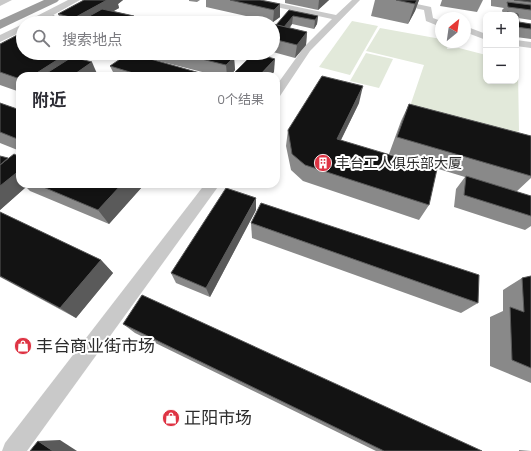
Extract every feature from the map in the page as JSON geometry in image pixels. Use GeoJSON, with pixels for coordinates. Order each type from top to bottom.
{"type":"FeatureCollection","features":[{"type":"Feature","properties":{"kind":"highway"},"geometry":{"type":"LineString","coordinates":[[0,13],[29,0]]}},
{"type":"Feature","properties":{"kind":"highway"},"geometry":{"type":"LineString","coordinates":[[28,16],[53,0]]}},
{"type":"Feature","properties":{"kind":"highway"},"geometry":{"type":"LineString","coordinates":[[0,25],[16,22]]}},
{"type":"Feature","properties":{"kind":"street"},"geometry":{"type":"LineString","coordinates":[[0,3],[8,0]]}},
{"type":"Feature","properties":{"kind":"street"},"geometry":{"type":"LineString","coordinates":[[44,16],[75,0]]}},
{"type":"Feature","properties":{"kind":"street"},"geometry":{"type":"LineString","coordinates":[[254,0],[338,18]]}},
{"type":"Feature","properties":{"kind":"street"},"geometry":{"type":"LineString","coordinates":[[280,88],[307,49],[356,0]]}},
{"type":"Feature","properties":{"kind":"street"},"geometry":{"type":"LineString","coordinates":[[388,0],[428,9],[429,19],[435,22]]}},
{"type":"Feature","properties":{"kind":"street"},"geometry":{"type":"LineString","coordinates":[[0,39],[16,25]]}},
{"type":"Feature","properties":{"kind":"street"},"geometry":{"type":"LineString","coordinates":[[471,31],[483,36]]}},
{"type":"Feature","properties":{"kind":"street"},"geometry":{"type":"LineString","coordinates":[[519,43],[531,45]]}},
{"type":"Feature","properties":{"kind":"street"},"geometry":{"type":"LineString","coordinates":[[14,451],[210,188]]}},
{"type":"Feature","properties":{"kind":"green space"},"geometry":{"type":"Polygon","coordinates":[[[352,21],[378,26],[350,75],[319,67],[352,21]]]}},
{"type":"Feature","properties":{"kind":"green space"},"geometry":{"type":"Polygon","coordinates":[[[380,28],[435,38],[435,48],[459,48],[483,54],[483,84],[518,84],[519,131],[493,145],[405,121],[424,65],[366,51],[380,28]]]}},
{"type":"Feature","properties":{"kind":"green space"},"geometry":{"type":"Polygon","coordinates":[[[366,53],[393,59],[379,88],[350,81],[366,53]]]}},
{"type":"Feature","properties":{"kind":"building"},"geometry":{"type":"Polygon","coordinates":[[[84,0],[107,0],[78,16],[58,14],[84,0]]]}},
{"type":"Feature","properties":{"kind":"building"},"geometry":{"type":"Polygon","coordinates":[[[230,0],[260,0],[280,4],[274,10],[230,0]]]}},
{"type":"Feature","properties":{"kind":"building"},"geometry":{"type":"Polygon","coordinates":[[[396,0],[417,0],[415,4],[396,0]]]}},
{"type":"Feature","properties":{"kind":"building"},"geometry":{"type":"Polygon","coordinates":[[[514,0],[531,0],[531,2],[514,0]]]}},
{"type":"Feature","properties":{"kind":"building"},"geometry":{"type":"Polygon","coordinates":[[[507,2],[531,5],[531,10],[508,7],[507,2]]]}},
{"type":"Feature","properties":{"kind":"building"},"geometry":{"type":"Polygon","coordinates":[[[102,9],[134,16],[90,16],[102,9]]]}},
{"type":"Feature","properties":{"kind":"building"},"geometry":{"type":"Polygon","coordinates":[[[289,10],[318,16],[315,20],[293,16],[284,27],[280,26],[280,20],[289,10]]]}},
{"type":"Feature","properties":{"kind":"building"},"geometry":{"type":"Polygon","coordinates":[[[519,22],[531,24],[531,29],[519,27],[519,22]]]}},
{"type":"Feature","properties":{"kind":"building"},"geometry":{"type":"Polygon","coordinates":[[[280,26],[307,32],[297,45],[280,41],[280,26]]]}},
{"type":"Feature","properties":{"kind":"building"},"geometry":{"type":"Polygon","coordinates":[[[16,36],[16,60],[57,60],[38,72],[16,72],[16,78],[0,72],[0,44],[16,36]]]}},
{"type":"Feature","properties":{"kind":"building"},"geometry":{"type":"Polygon","coordinates":[[[67,60],[84,60],[92,62],[78,72],[48,72],[67,60]]]}},
{"type":"Feature","properties":{"kind":"building"},"geometry":{"type":"Polygon","coordinates":[[[119,60],[154,60],[196,72],[130,72],[110,66],[119,60]]]}},
{"type":"Feature","properties":{"kind":"building"},"geometry":{"type":"Polygon","coordinates":[[[206,60],[231,60],[226,65],[206,60]]]}},
{"type":"Feature","properties":{"kind":"building"},"geometry":{"type":"Polygon","coordinates":[[[247,60],[274,60],[263,72],[235,72],[247,60]]]}},
{"type":"Feature","properties":{"kind":"building","name":"丰台工人俱乐部大厦"},"geometry":{"type":"Polygon","coordinates":[[[322,76],[363,86],[337,139],[437,169],[429,205],[305,165],[292,154],[288,130],[322,76]]]}},
{"type":"Feature","properties":{"kind":"building"},"geometry":{"type":"Polygon","coordinates":[[[0,103],[16,109],[16,138],[0,132],[0,103]]]}},
{"type":"Feature","properties":{"kind":"building"},"geometry":{"type":"Polygon","coordinates":[[[409,104],[531,136],[531,176],[397,137],[409,104]]]}},
{"type":"Feature","properties":{"kind":"building"},"geometry":{"type":"Polygon","coordinates":[[[14,154],[16,155],[16,173],[0,186],[0,165],[14,154]]]}},
{"type":"Feature","properties":{"kind":"building"},"geometry":{"type":"Polygon","coordinates":[[[0,156],[8,158],[0,165],[0,156]]]}},
{"type":"Feature","properties":{"kind":"building"},"geometry":{"type":"Polygon","coordinates":[[[466,176],[531,196],[531,216],[464,195],[466,176]]]}},
{"type":"Feature","properties":{"kind":"building"},"geometry":{"type":"Polygon","coordinates":[[[46,188],[118,188],[98,210],[46,188]]]}},
{"type":"Feature","properties":{"kind":"building"},"geometry":{"type":"Polygon","coordinates":[[[226,188],[256,198],[206,288],[171,273],[226,188]]]}},
{"type":"Feature","properties":{"kind":"building"},"geometry":{"type":"Polygon","coordinates":[[[261,203],[479,275],[478,303],[251,223],[261,203]]]}},
{"type":"Feature","properties":{"kind":"building"},"geometry":{"type":"Polygon","coordinates":[[[0,212],[101,260],[60,308],[0,276],[0,212]]]}},
{"type":"Feature","properties":{"kind":"building"},"geometry":{"type":"Polygon","coordinates":[[[531,276],[531,368],[512,360],[510,307],[524,312],[522,278],[531,276]]]}},
{"type":"Feature","properties":{"kind":"building"},"geometry":{"type":"Polygon","coordinates":[[[142,295],[482,451],[384,451],[123,324],[142,295]]]}},
{"type":"Feature","properties":{"kind":"building"},"geometry":{"type":"Polygon","coordinates":[[[38,441],[53,451],[30,451],[38,441]]]}},
{"type":"Feature","properties":{"kind":"place","name":"丰台工人俱乐部大厦"},"geometry":{"type":"Point","coordinates":[323,163]}},
{"type":"Feature","properties":{"kind":"place","name":"丰台商业街市场"},"geometry":{"type":"Point","coordinates":[23,346]}},
{"type":"Feature","properties":{"kind":"place","name":"正阳市场"},"geometry":{"type":"Point","coordinates":[171,418]}}]}
